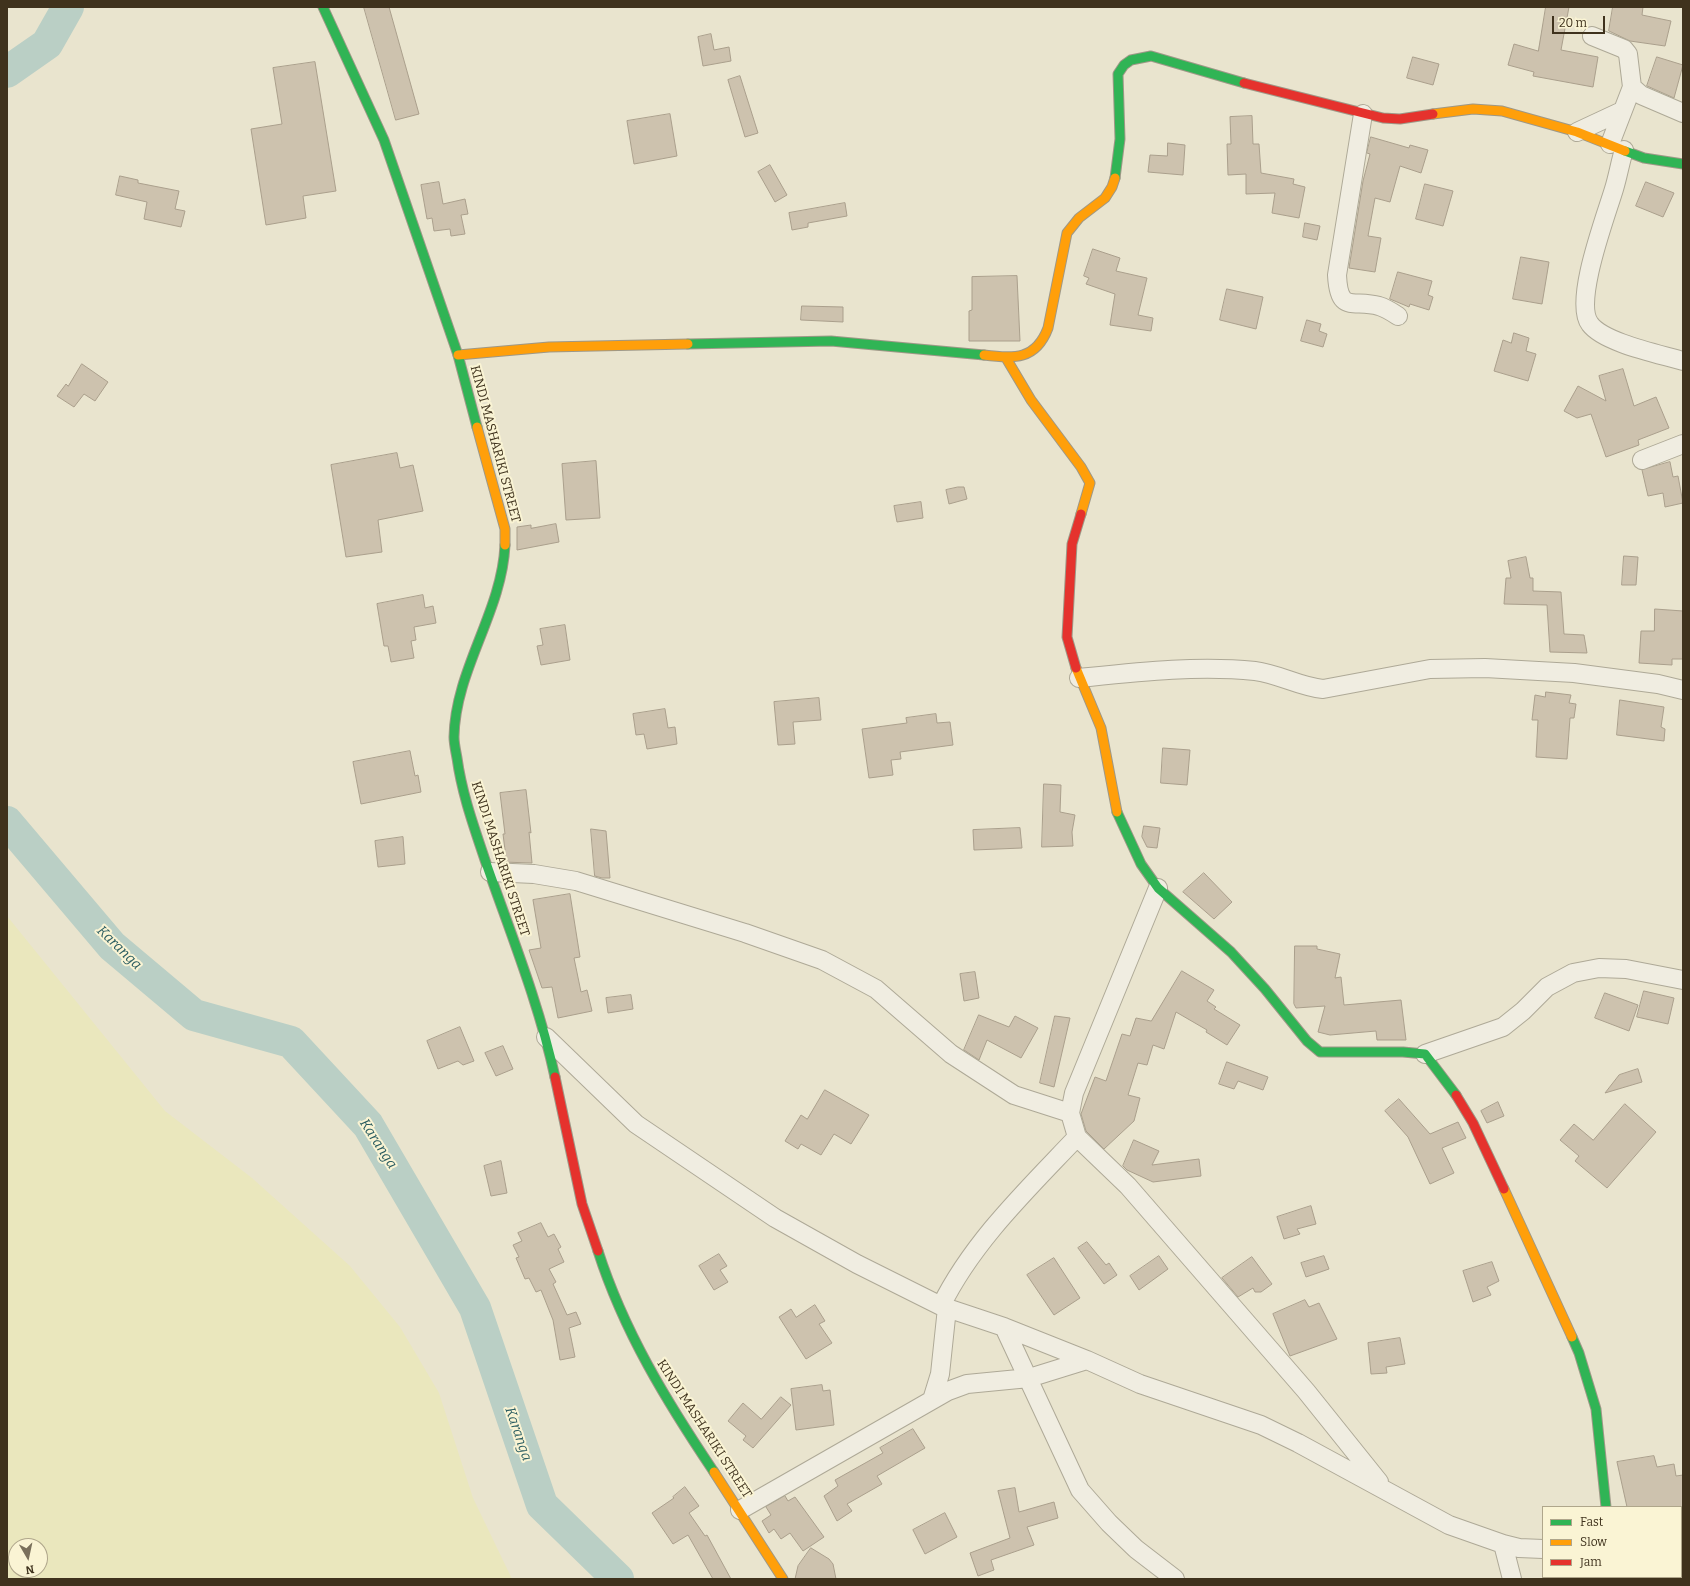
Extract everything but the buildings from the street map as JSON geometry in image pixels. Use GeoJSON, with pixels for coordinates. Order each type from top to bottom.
{"type":"FeatureCollection","features":[{"type":"Feature","properties":{"kind":"street","name":"KINDI MASHARIKI STREET"},"geometry":{"type":"LineString","coordinates":[[323,7],[384,140],[458,356],[505,529],[504,562],[496,594],[459,697],[454,738],[460,778],[470,816],[546,1037],[582,1204],[608,1283],[640,1353],[676,1415],[740,1510],[783,1579]]}},
{"type":"Feature","properties":{"kind":"street"},"geometry":{"type":"LineString","coordinates":[[1592,36],[1624,49],[1628,54],[1632,87],[1622,111],[1617,147],[1614,188],[1597,242],[1585,294],[1587,319],[1590,325],[1607,336],[1623,343],[1683,361]]}},
{"type":"Feature","properties":{"kind":"street"},"geometry":{"type":"LineString","coordinates":[[458,356],[549,347],[831,341],[949,351],[1006,358],[1027,354],[1043,341],[1048,328],[1067,233],[1071,225],[1105,197],[1114,185],[1119,150],[1118,74],[1122,66],[1127,61],[1136,57],[1151,56],[1268,90],[1364,114],[1400,119],[1446,112],[1480,109],[1502,111],[1532,118],[1577,132],[1644,158],[1683,164]]}},
{"type":"Feature","properties":{"kind":"street"},"geometry":{"type":"LineString","coordinates":[[1632,87],[1641,95],[1683,113]]}},
{"type":"Feature","properties":{"kind":"street"},"geometry":{"type":"LineString","coordinates":[[1577,132],[1622,111]]}},
{"type":"Feature","properties":{"kind":"street"},"geometry":{"type":"LineString","coordinates":[[1364,114],[1337,275],[1339,294],[1343,299],[1350,303],[1378,306],[1388,309],[1398,316]]}},
{"type":"Feature","properties":{"kind":"street"},"geometry":{"type":"LineString","coordinates":[[1006,358],[1031,400],[1082,467],[1090,483],[1072,544],[1067,637],[1079,678],[1092,704],[1101,728],[1118,811],[1142,864],[1158,888],[1232,952],[1265,989],[1307,1041],[1320,1052],[1403,1052],[1425,1054],[1503,1027],[1523,1011],[1547,987],[1573,973],[1599,968],[1626,969],[1683,980]]}},
{"type":"Feature","properties":{"kind":"street"},"geometry":{"type":"LineString","coordinates":[[1642,460],[1683,444]]}},
{"type":"Feature","properties":{"kind":"street"},"geometry":{"type":"LineString","coordinates":[[1079,678],[1145,671],[1219,669],[1257,672],[1309,688],[1323,689],[1430,669],[1485,668],[1574,673],[1683,690]]}},
{"type":"Feature","properties":{"kind":"street"},"geometry":{"type":"LineString","coordinates":[[490,872],[534,874],[576,881],[745,933],[822,960],[876,989],[951,1054],[1014,1095],[1070,1113]]}},
{"type":"Feature","properties":{"kind":"street"},"geometry":{"type":"LineString","coordinates":[[1158,888],[1074,1093],[1070,1113],[1077,1137],[1128,1186],[1306,1391],[1385,1489]]}},
{"type":"Feature","properties":{"kind":"street"},"geometry":{"type":"LineString","coordinates":[[546,1037],[636,1124],[775,1218],[857,1264],[944,1307],[1004,1327],[1087,1360],[1140,1384],[1261,1425],[1385,1489],[1449,1525],[1503,1544],[1519,1548],[1542,1549]]}},
{"type":"Feature","properties":{"kind":"street"},"geometry":{"type":"LineString","coordinates":[[1425,1054],[1451,1087],[1473,1123],[1547,1279],[1579,1353],[1596,1409],[1606,1506]]}},
{"type":"Feature","properties":{"kind":"street"},"geometry":{"type":"LineString","coordinates":[[932,1400],[940,1374],[944,1307],[967,1262],[1011,1208],[1077,1137]]}},
{"type":"Feature","properties":{"kind":"street"},"geometry":{"type":"LineString","coordinates":[[1004,1327],[1080,1490],[1109,1523],[1136,1549],[1175,1579]]}},
{"type":"Feature","properties":{"kind":"street"},"geometry":{"type":"LineString","coordinates":[[740,1510],[948,1391],[967,1384],[1029,1378],[1087,1360]]}},
{"type":"Feature","properties":{"kind":"street"},"geometry":{"type":"LineString","coordinates":[[1503,1544],[1512,1579]]}},
{"type":"Feature","properties":{"kind":"shaded area"},"geometry":{"type":"Polygon","coordinates":[[[7,916],[165,1111],[252,1178],[350,1266],[400,1327],[439,1393],[473,1498],[512,1579],[7,1579],[7,916]]]}},
{"type":"Feature","properties":{"kind":"waterway","name":"Karanga"},"geometry":{"type":"LineString","coordinates":[[7,72],[47,44],[68,7]]}},
{"type":"Feature","properties":{"kind":"waterway","name":"Karanga"},"geometry":{"type":"LineString","coordinates":[[7,822],[112,946],[194,1015],[291,1042],[368,1125],[475,1308],[542,1505],[618,1579]]}},
{"type":"Feature","properties":{"kind":"traffic: fast"},"geometry":{"type":"LineString","coordinates":[[323,7],[384,140],[458,355],[477,427]]}},
{"type":"Feature","properties":{"kind":"traffic: fast"},"geometry":{"type":"LineString","coordinates":[[1115,178],[1120,139],[1118,74],[1124,65],[1131,60],[1151,56],[1244,83]]}},
{"type":"Feature","properties":{"kind":"traffic: fast"},"geometry":{"type":"LineString","coordinates":[[1625,151],[1644,158],[1683,164]]}},
{"type":"Feature","properties":{"kind":"traffic: fast"},"geometry":{"type":"LineString","coordinates":[[688,344],[831,341],[984,355]]}},
{"type":"Feature","properties":{"kind":"traffic: fast"},"geometry":{"type":"LineString","coordinates":[[505,545],[502,570],[496,594],[462,688],[456,712],[454,742],[459,771],[469,810],[541,1022],[555,1077]]}},
{"type":"Feature","properties":{"kind":"traffic: fast"},"geometry":{"type":"LineString","coordinates":[[1117,812],[1141,864],[1158,888],[1231,952],[1265,989],[1307,1041],[1320,1052],[1403,1052],[1425,1054],[1456,1095]]}},
{"type":"Feature","properties":{"kind":"traffic: fast"},"geometry":{"type":"LineString","coordinates":[[598,1251],[620,1310],[648,1366],[663,1393],[714,1472]]}},
{"type":"Feature","properties":{"kind":"traffic: fast"},"geometry":{"type":"LineString","coordinates":[[1572,1337],[1579,1353],[1596,1409],[1606,1506]]}},
{"type":"Feature","properties":{"kind":"traffic: slow"},"geometry":{"type":"LineString","coordinates":[[1433,114],[1473,109],[1502,111],[1577,132],[1625,151]]}},
{"type":"Feature","properties":{"kind":"traffic: slow"},"geometry":{"type":"LineString","coordinates":[[984,355],[1005,357],[1023,355],[1030,352],[1043,339],[1048,328],[1067,233],[1079,218],[1105,198],[1112,187],[1115,178]]}},
{"type":"Feature","properties":{"kind":"traffic: slow"},"geometry":{"type":"LineString","coordinates":[[458,355],[549,347],[688,344]]}},
{"type":"Feature","properties":{"kind":"traffic: slow"},"geometry":{"type":"LineString","coordinates":[[1006,358],[1031,400],[1081,467],[1090,483],[1081,514]]}},
{"type":"Feature","properties":{"kind":"traffic: slow"},"geometry":{"type":"LineString","coordinates":[[477,427],[505,529],[505,545]]}},
{"type":"Feature","properties":{"kind":"traffic: slow"},"geometry":{"type":"LineString","coordinates":[[1076,668],[1101,728],[1117,812]]}},
{"type":"Feature","properties":{"kind":"traffic: slow"},"geometry":{"type":"LineString","coordinates":[[1504,1189],[1572,1337]]}},
{"type":"Feature","properties":{"kind":"traffic: slow"},"geometry":{"type":"LineString","coordinates":[[714,1472],[783,1579]]}},
{"type":"Feature","properties":{"kind":"traffic: jam"},"geometry":{"type":"LineString","coordinates":[[1244,83],[1383,118],[1400,119],[1433,114]]}},
{"type":"Feature","properties":{"kind":"traffic: jam"},"geometry":{"type":"LineString","coordinates":[[1076,668],[1067,637],[1072,544],[1081,514]]}},
{"type":"Feature","properties":{"kind":"traffic: jam"},"geometry":{"type":"LineString","coordinates":[[555,1077],[582,1204],[598,1251]]}},
{"type":"Feature","properties":{"kind":"traffic: jam"},"geometry":{"type":"LineString","coordinates":[[1456,1095],[1473,1123],[1504,1189]]}}]}
